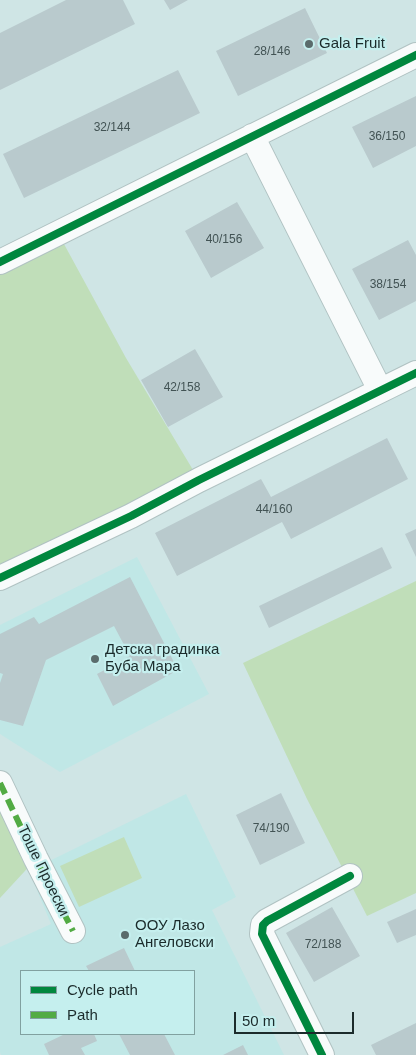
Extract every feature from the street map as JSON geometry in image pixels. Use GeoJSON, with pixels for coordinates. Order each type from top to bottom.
{"type":"FeatureCollection","features":[{"type":"Feature","properties":{"kind":"street"},"geometry":{"type":"LineString","coordinates":[[0,262],[416,55]]}},
{"type":"Feature","properties":{"kind":"street"},"geometry":{"type":"LineString","coordinates":[[252,136],[380,390]]}},
{"type":"Feature","properties":{"kind":"street"},"geometry":{"type":"LineString","coordinates":[[0,578],[131,516],[199,480],[416,373]]}},
{"type":"Feature","properties":{"kind":"street","name":"Тоше Проески"},"geometry":{"type":"LineString","coordinates":[[0,783],[73,932]]}},
{"type":"Feature","properties":{"kind":"street"},"geometry":{"type":"LineString","coordinates":[[322,1055],[262,934],[263,926],[267,920],[350,876]]}},
{"type":"Feature","properties":{"kind":"shaded area","name":"Детска градинка Буба Мара"},"geometry":{"type":"Polygon","coordinates":[[[137,557],[209,694],[60,772],[0,734],[0,625],[137,557]]]}},
{"type":"Feature","properties":{"kind":"shaded area","name":"ООУ Лазо Ангеловски"},"geometry":{"type":"Polygon","coordinates":[[[186,794],[236,897],[212,910],[284,1055],[1,1055],[0,947],[51,924],[29,871],[186,794]]]}},
{"type":"Feature","properties":{"kind":"green space"},"geometry":{"type":"Polygon","coordinates":[[[58,233],[126,358],[199,480],[0,565],[0,262],[58,233]]]}},
{"type":"Feature","properties":{"kind":"green space"},"geometry":{"type":"Polygon","coordinates":[[[416,581],[416,893],[367,916],[307,799],[243,663],[416,581]]]}},
{"type":"Feature","properties":{"kind":"green space"},"geometry":{"type":"Polygon","coordinates":[[[0,783],[36,859],[0,898],[0,783]]]}},
{"type":"Feature","properties":{"kind":"green space"},"geometry":{"type":"Polygon","coordinates":[[[124,837],[142,878],[79,907],[60,866],[124,837]]]}},
{"type":"Feature","properties":{"kind":"building"},"geometry":{"type":"Polygon","coordinates":[[[66,0],[123,0],[135,24],[0,90],[0,33],[66,0]]]}},
{"type":"Feature","properties":{"kind":"building"},"geometry":{"type":"Polygon","coordinates":[[[164,0],[188,0],[170,10],[164,0]]]}},
{"type":"Feature","properties":{"kind":"building"},"geometry":{"type":"Polygon","coordinates":[[[305,8],[327,53],[238,96],[216,51],[305,8]]]}},
{"type":"Feature","properties":{"kind":"building"},"geometry":{"type":"Polygon","coordinates":[[[178,70],[200,113],[24,198],[3,154],[178,70]]]}},
{"type":"Feature","properties":{"kind":"building"},"geometry":{"type":"Polygon","coordinates":[[[416,96],[416,146],[373,168],[352,127],[416,96]]]}},
{"type":"Feature","properties":{"kind":"building"},"geometry":{"type":"Polygon","coordinates":[[[237,202],[264,248],[211,278],[185,231],[237,202]]]}},
{"type":"Feature","properties":{"kind":"building"},"geometry":{"type":"Polygon","coordinates":[[[408,240],[416,255],[416,301],[379,320],[352,269],[408,240]]]}},
{"type":"Feature","properties":{"kind":"building"},"geometry":{"type":"Polygon","coordinates":[[[195,349],[223,397],[168,427],[141,380],[195,349]]]}},
{"type":"Feature","properties":{"kind":"building"},"geometry":{"type":"Polygon","coordinates":[[[387,438],[408,479],[291,539],[282,522],[177,576],[155,533],[261,479],[271,497],[387,438]]]}},
{"type":"Feature","properties":{"kind":"building"},"geometry":{"type":"Polygon","coordinates":[[[416,529],[416,557],[405,534],[416,529]]]}},
{"type":"Feature","properties":{"kind":"building"},"geometry":{"type":"Polygon","coordinates":[[[382,547],[392,568],[269,628],[259,606],[382,547]]]}},
{"type":"Feature","properties":{"kind":"building"},"geometry":{"type":"Polygon","coordinates":[[[130,577],[178,670],[113,706],[97,674],[130,656],[114,626],[46,660],[23,726],[0,720],[0,683],[3,674],[0,673],[0,634],[34,617],[39,624],[130,577]]]}},
{"type":"Feature","properties":{"kind":"building"},"geometry":{"type":"Polygon","coordinates":[[[281,793],[305,843],[260,865],[236,815],[281,793]]]}},
{"type":"Feature","properties":{"kind":"building"},"geometry":{"type":"Polygon","coordinates":[[[332,907],[360,956],[314,982],[286,933],[332,907]]]}},
{"type":"Feature","properties":{"kind":"building"},"geometry":{"type":"Polygon","coordinates":[[[416,909],[416,935],[397,943],[387,922],[416,909]]]}},
{"type":"Feature","properties":{"kind":"building"},"geometry":{"type":"Polygon","coordinates":[[[124,948],[135,970],[88,970],[86,966],[124,948]]]}},
{"type":"Feature","properties":{"kind":"building"},"geometry":{"type":"Polygon","coordinates":[[[416,1023],[416,1055],[376,1055],[371,1045],[416,1023]]]}},
{"type":"Feature","properties":{"kind":"building"},"geometry":{"type":"Polygon","coordinates":[[[63,1035],[94,1035],[97,1041],[81,1048],[85,1055],[49,1055],[44,1044],[63,1035]]]}},
{"type":"Feature","properties":{"kind":"building"},"geometry":{"type":"Polygon","coordinates":[[[120,1035],[165,1035],[175,1055],[130,1055],[120,1035]]]}},
{"type":"Feature","properties":{"kind":"building"},"geometry":{"type":"Polygon","coordinates":[[[243,1045],[248,1055],[223,1055],[243,1045]]]}},
{"type":"Feature","properties":{"kind":"marked path"},"geometry":{"type":"LineString","coordinates":[[0,783],[73,931]]}},
{"type":"Feature","properties":{"kind":"cycle path"},"geometry":{"type":"LineString","coordinates":[[0,262],[416,55]]}},
{"type":"Feature","properties":{"kind":"cycle path"},"geometry":{"type":"LineString","coordinates":[[0,578],[131,516],[199,480],[416,373]]}},
{"type":"Feature","properties":{"kind":"cycle path"},"geometry":{"type":"LineString","coordinates":[[322,1055],[262,934],[263,925],[267,921],[350,876]]}},
{"type":"Feature","properties":{"kind":"place","name":"Gala Fruit"},"geometry":{"type":"Point","coordinates":[309,44]}},
{"type":"Feature","properties":{"kind":"place","name":"Детска градинка Буба Мара"},"geometry":{"type":"Point","coordinates":[95,659]}},
{"type":"Feature","properties":{"kind":"place","name":"ООУ Лазо Ангеловски"},"geometry":{"type":"Point","coordinates":[125,935]}}]}
